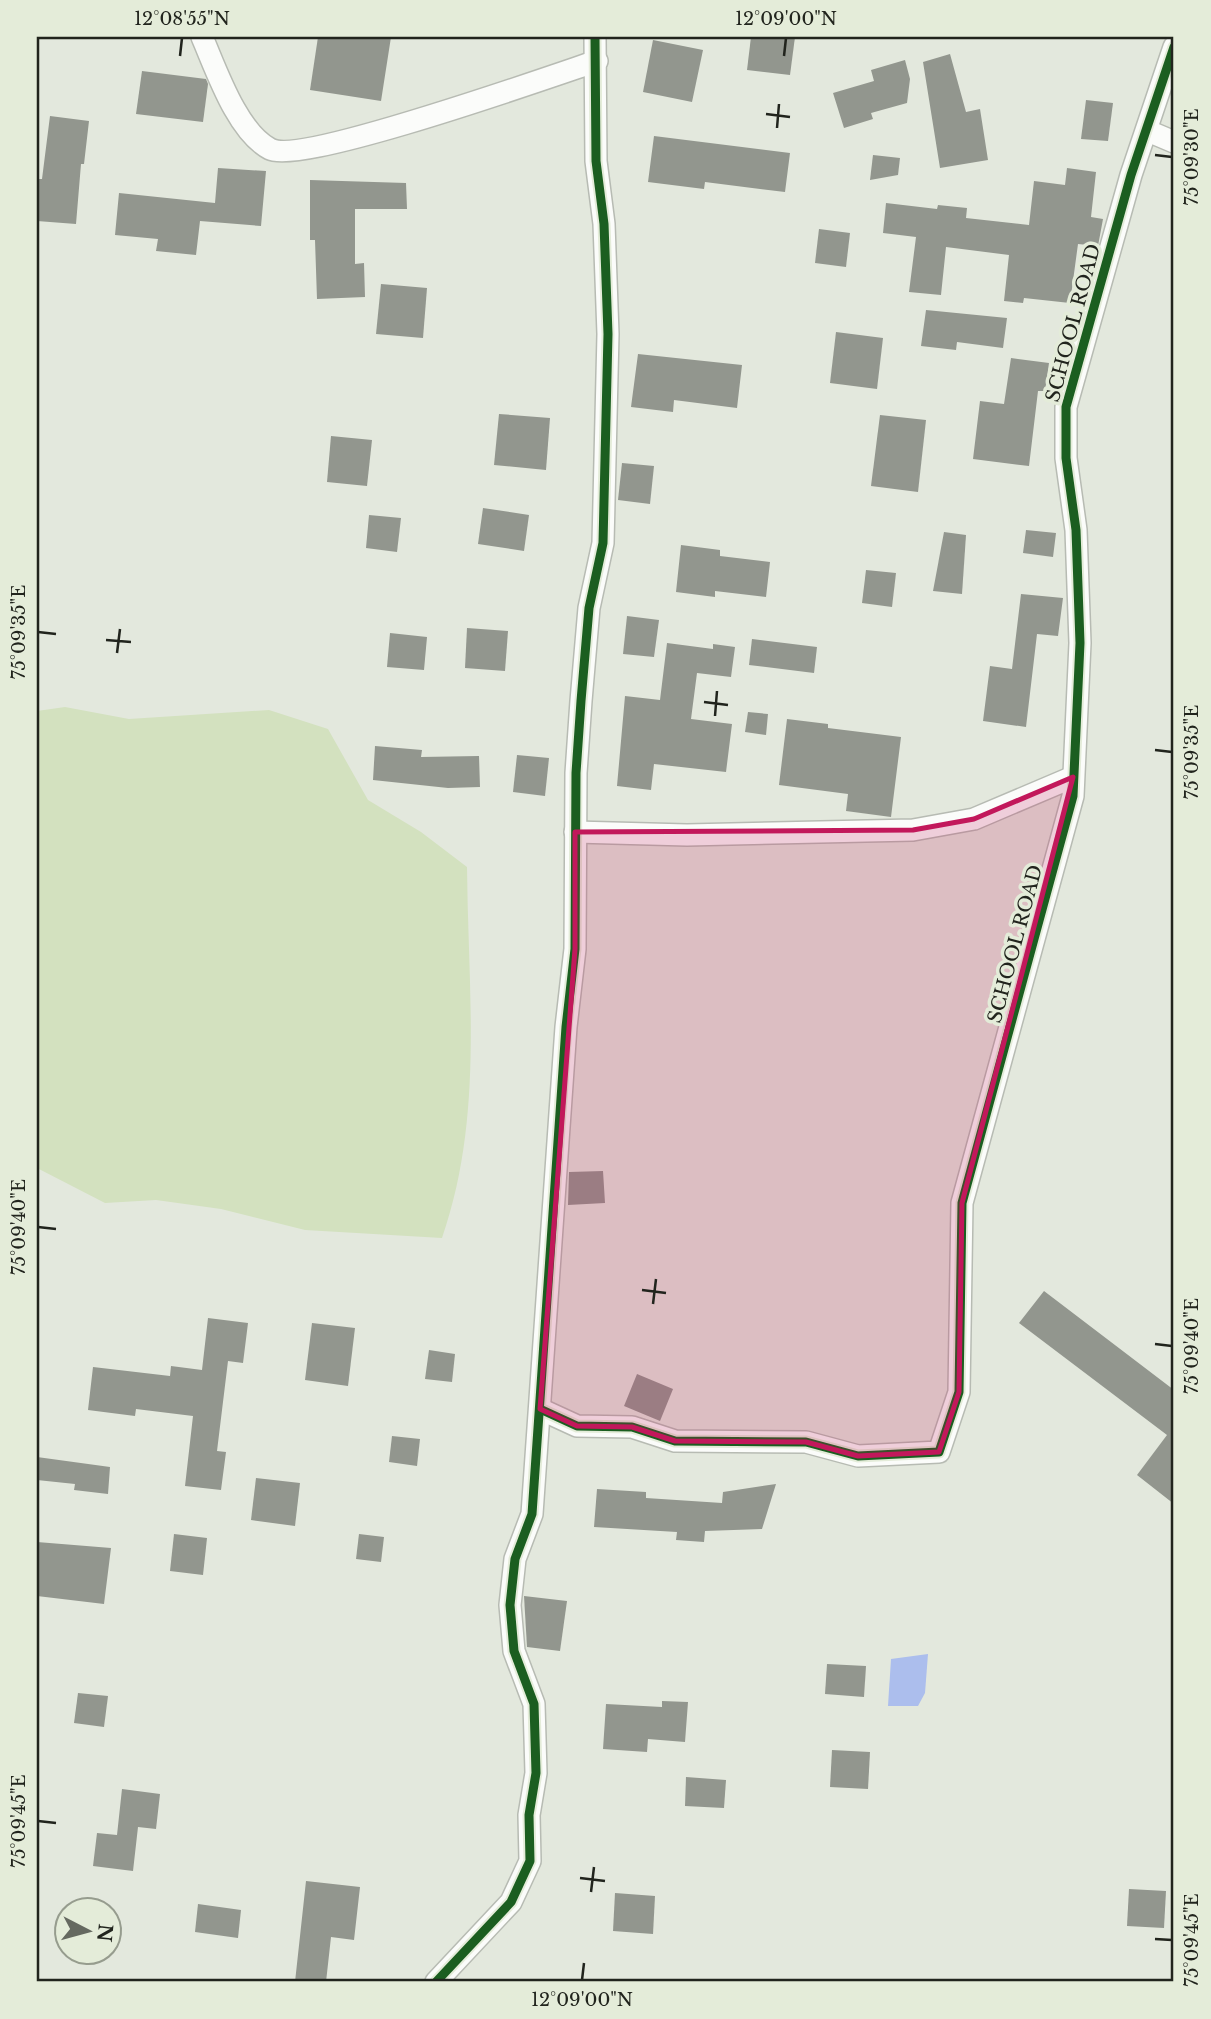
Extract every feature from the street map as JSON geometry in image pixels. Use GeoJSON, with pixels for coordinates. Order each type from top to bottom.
{"type":"FeatureCollection","features":[{"type":"Feature","properties":{"kind":"street"},"geometry":{"type":"LineString","coordinates":[[202,37],[236,110],[254,136],[272,150],[291,150],[437,115],[597,61]]}},
{"type":"Feature","properties":{"kind":"street"},"geometry":{"type":"LineString","coordinates":[[436,1982],[511,1902],[530,1861],[529,1815],[536,1773],[534,1704],[514,1651],[510,1605],[515,1559],[532,1514],[566,1027],[575,949],[576,773],[589,608],[603,543],[608,334],[604,224],[596,161],[595,37]]}},
{"type":"Feature","properties":{"kind":"street","name":"SCHOOL ROAD"},"geometry":{"type":"LineString","coordinates":[[540,1409],[577,1426],[632,1427],[675,1441],[806,1442],[858,1455],[939,1452],[959,1392],[962,1203],[1073,796],[1080,643],[1076,530],[1066,458],[1066,407],[1131,175],[1148,131],[1174,47]]}},
{"type":"Feature","properties":{"kind":"street"},"geometry":{"type":"LineString","coordinates":[[1148,131],[1174,142]]}},
{"type":"Feature","properties":{"kind":"street"},"geometry":{"type":"LineString","coordinates":[[575,832],[687,835],[913,830],[974,819],[1073,777]]}},
{"type":"Feature","properties":{"kind":"highlighted area"},"geometry":{"type":"Polygon","coordinates":[[[1073,777],[962,1203],[959,1392],[939,1452],[858,1456],[806,1442],[675,1441],[632,1427],[577,1426],[540,1409],[575,949],[575,832],[913,830],[974,819],[1073,777]]]}},
{"type":"Feature","properties":{"kind":"green space"},"geometry":{"type":"Polygon","coordinates":[[[65,707],[129,719],[269,710],[328,729],[368,800],[421,832],[467,867],[471,1008],[469,1101],[464,1147],[442,1238],[305,1230],[221,1209],[156,1200],[105,1203],[37,1168],[37,711],[65,707]]]}},
{"type":"Feature","properties":{"kind":"water"},"geometry":{"type":"Polygon","coordinates":[[[928,1654],[925,1693],[918,1706],[888,1706],[891,1659],[928,1654]]]}},
{"type":"Feature","properties":{"kind":"building"},"geometry":{"type":"Polygon","coordinates":[[[318,37],[391,37],[381,101],[310,90],[318,37]]]}},
{"type":"Feature","properties":{"kind":"building"},"geometry":{"type":"Polygon","coordinates":[[[751,37],[795,37],[790,75],[747,70],[751,37]]]}},
{"type":"Feature","properties":{"kind":"building"},"geometry":{"type":"Polygon","coordinates":[[[653,40],[703,50],[692,102],[643,92],[653,40]]]}},
{"type":"Feature","properties":{"kind":"building"},"geometry":{"type":"Polygon","coordinates":[[[950,54],[966,112],[980,109],[988,160],[940,168],[923,62],[950,54]]]}},
{"type":"Feature","properties":{"kind":"building"},"geometry":{"type":"Polygon","coordinates":[[[905,60],[910,79],[907,103],[871,113],[873,119],[844,128],[833,93],[874,81],[871,70],[905,60]]]}},
{"type":"Feature","properties":{"kind":"building"},"geometry":{"type":"Polygon","coordinates":[[[142,71],[206,79],[208,84],[203,122],[136,114],[142,71]]]}},
{"type":"Feature","properties":{"kind":"building"},"geometry":{"type":"Polygon","coordinates":[[[1086,100],[1113,103],[1108,141],[1081,139],[1086,100]]]}},
{"type":"Feature","properties":{"kind":"building"},"geometry":{"type":"Polygon","coordinates":[[[50,116],[89,121],[84,164],[81,164],[76,224],[37,221],[37,179],[42,179],[50,116]]]}},
{"type":"Feature","properties":{"kind":"building"},"geometry":{"type":"Polygon","coordinates":[[[654,136],[790,153],[785,192],[705,182],[704,189],[648,182],[654,136]]]}},
{"type":"Feature","properties":{"kind":"building"},"geometry":{"type":"Polygon","coordinates":[[[873,155],[900,158],[898,175],[870,180],[873,155]]]}},
{"type":"Feature","properties":{"kind":"building"},"geometry":{"type":"Polygon","coordinates":[[[218,168],[266,171],[261,226],[200,221],[196,255],[156,251],[158,239],[115,235],[119,193],[215,203],[218,168]]]}},
{"type":"Feature","properties":{"kind":"building"},"geometry":{"type":"Polygon","coordinates":[[[1067,168],[1096,172],[1091,217],[1103,219],[1098,246],[1078,244],[1070,303],[1024,298],[1023,303],[1004,301],[1009,255],[946,247],[941,295],[909,292],[916,237],[883,233],[886,203],[937,209],[938,205],[967,208],[966,218],[1029,225],[1034,181],[1065,185],[1067,168]]]}},
{"type":"Feature","properties":{"kind":"building"},"geometry":{"type":"Polygon","coordinates":[[[310,180],[406,183],[407,209],[355,209],[355,264],[364,263],[365,297],[317,299],[315,240],[310,240],[310,180]]]}},
{"type":"Feature","properties":{"kind":"building"},"geometry":{"type":"Polygon","coordinates":[[[819,229],[850,233],[846,267],[815,263],[819,229]]]}},
{"type":"Feature","properties":{"kind":"building"},"geometry":{"type":"Polygon","coordinates":[[[381,284],[427,288],[423,338],[376,334],[381,284]]]}},
{"type":"Feature","properties":{"kind":"building"},"geometry":{"type":"Polygon","coordinates":[[[926,310],[1007,318],[1003,348],[957,342],[956,350],[921,346],[926,310]]]}},
{"type":"Feature","properties":{"kind":"building"},"geometry":{"type":"Polygon","coordinates":[[[836,332],[883,338],[877,389],[830,383],[836,332]]]}},
{"type":"Feature","properties":{"kind":"building"},"geometry":{"type":"Polygon","coordinates":[[[638,354],[742,365],[737,408],[674,400],[673,412],[631,407],[638,354]]]}},
{"type":"Feature","properties":{"kind":"building"},"geometry":{"type":"Polygon","coordinates":[[[1011,358],[1049,363],[1045,391],[1038,391],[1029,466],[973,459],[980,401],[1004,404],[1011,358]]]}},
{"type":"Feature","properties":{"kind":"building"},"geometry":{"type":"Polygon","coordinates":[[[499,414],[550,418],[546,470],[494,465],[499,414]]]}},
{"type":"Feature","properties":{"kind":"building"},"geometry":{"type":"Polygon","coordinates":[[[880,415],[926,420],[918,492],[871,486],[880,415]]]}},
{"type":"Feature","properties":{"kind":"building"},"geometry":{"type":"Polygon","coordinates":[[[331,436],[372,440],[367,486],[327,482],[331,436]]]}},
{"type":"Feature","properties":{"kind":"building"},"geometry":{"type":"Polygon","coordinates":[[[622,463],[654,466],[650,504],[618,500],[622,463]]]}},
{"type":"Feature","properties":{"kind":"building"},"geometry":{"type":"Polygon","coordinates":[[[483,508],[529,515],[524,551],[478,544],[483,508]]]}},
{"type":"Feature","properties":{"kind":"building"},"geometry":{"type":"Polygon","coordinates":[[[369,515],[401,518],[397,552],[366,548],[369,515]]]}},
{"type":"Feature","properties":{"kind":"building"},"geometry":{"type":"Polygon","coordinates":[[[1026,530],[1056,533],[1053,557],[1023,553],[1026,530]]]}},
{"type":"Feature","properties":{"kind":"building"},"geometry":{"type":"Polygon","coordinates":[[[944,532],[966,535],[962,594],[933,591],[944,532]]]}},
{"type":"Feature","properties":{"kind":"building"},"geometry":{"type":"Polygon","coordinates":[[[681,545],[720,550],[720,556],[770,562],[766,597],[715,591],[715,597],[676,592],[681,545]]]}},
{"type":"Feature","properties":{"kind":"building"},"geometry":{"type":"Polygon","coordinates":[[[866,570],[896,573],[892,607],[862,603],[866,570]]]}},
{"type":"Feature","properties":{"kind":"building"},"geometry":{"type":"Polygon","coordinates":[[[1021,594],[1063,598],[1058,636],[1037,634],[1026,727],[983,721],[990,666],[1012,669],[1021,594]]]}},
{"type":"Feature","properties":{"kind":"building"},"geometry":{"type":"Polygon","coordinates":[[[627,616],[659,620],[654,657],[623,654],[627,616]]]}},
{"type":"Feature","properties":{"kind":"building"},"geometry":{"type":"Polygon","coordinates":[[[467,628],[508,631],[505,671],[465,668],[467,628]]]}},
{"type":"Feature","properties":{"kind":"building"},"geometry":{"type":"Polygon","coordinates":[[[390,633],[427,637],[424,670],[387,667],[390,633]]]}},
{"type":"Feature","properties":{"kind":"building"},"geometry":{"type":"Polygon","coordinates":[[[752,639],[817,647],[814,673],[749,665],[752,639]]]}},
{"type":"Feature","properties":{"kind":"building"},"geometry":{"type":"Polygon","coordinates":[[[667,643],[713,649],[713,644],[735,647],[731,677],[697,673],[691,719],[732,724],[726,772],[654,764],[651,790],[617,786],[625,696],[660,700],[667,643]]]}},
{"type":"Feature","properties":{"kind":"building"},"geometry":{"type":"Polygon","coordinates":[[[748,712],[768,714],[766,735],[745,732],[748,712]]]}},
{"type":"Feature","properties":{"kind":"building"},"geometry":{"type":"Polygon","coordinates":[[[787,719],[828,724],[828,728],[901,737],[891,817],[846,811],[848,794],[779,785],[787,719]]]}},
{"type":"Feature","properties":{"kind":"building"},"geometry":{"type":"Polygon","coordinates":[[[375,746],[422,750],[421,757],[479,756],[480,787],[448,788],[373,780],[375,746]]]}},
{"type":"Feature","properties":{"kind":"building"},"geometry":{"type":"Polygon","coordinates":[[[517,755],[549,758],[545,796],[513,792],[517,755]]]}},
{"type":"Feature","properties":{"kind":"building"},"geometry":{"type":"Polygon","coordinates":[[[603,1171],[605,1203],[568,1205],[569,1172],[603,1171]]]}},
{"type":"Feature","properties":{"kind":"building"},"geometry":{"type":"Polygon","coordinates":[[[1044,1291],[1174,1390],[1174,1504],[1137,1475],[1167,1435],[1019,1323],[1044,1291]]]}},
{"type":"Feature","properties":{"kind":"building"},"geometry":{"type":"Polygon","coordinates":[[[208,1318],[248,1323],[243,1363],[228,1361],[217,1451],[226,1452],[221,1490],[185,1486],[193,1416],[136,1409],[135,1416],[88,1410],[93,1367],[170,1376],[171,1366],[202,1370],[208,1318]]]}},
{"type":"Feature","properties":{"kind":"building"},"geometry":{"type":"Polygon","coordinates":[[[312,1323],[355,1328],[348,1386],[305,1380],[312,1323]]]}},
{"type":"Feature","properties":{"kind":"building"},"geometry":{"type":"Polygon","coordinates":[[[429,1350],[455,1354],[452,1382],[425,1379],[429,1350]]]}},
{"type":"Feature","properties":{"kind":"building"},"geometry":{"type":"Polygon","coordinates":[[[637,1374],[673,1389],[660,1421],[624,1406],[637,1374]]]}},
{"type":"Feature","properties":{"kind":"building"},"geometry":{"type":"Polygon","coordinates":[[[392,1436],[420,1439],[417,1466],[389,1462],[392,1436]]]}},
{"type":"Feature","properties":{"kind":"building"},"geometry":{"type":"Polygon","coordinates":[[[37,1457],[110,1467],[108,1494],[74,1490],[75,1484],[37,1480],[37,1457]]]}},
{"type":"Feature","properties":{"kind":"building"},"geometry":{"type":"Polygon","coordinates":[[[256,1478],[300,1483],[295,1526],[251,1520],[256,1478]]]}},
{"type":"Feature","properties":{"kind":"building"},"geometry":{"type":"Polygon","coordinates":[[[776,1484],[762,1529],[705,1531],[704,1542],[676,1540],[677,1532],[594,1527],[597,1489],[646,1492],[646,1498],[722,1503],[723,1492],[776,1484]]]}},
{"type":"Feature","properties":{"kind":"building"},"geometry":{"type":"Polygon","coordinates":[[[174,1534],[207,1538],[203,1575],[170,1571],[174,1534]]]}},
{"type":"Feature","properties":{"kind":"building"},"geometry":{"type":"Polygon","coordinates":[[[359,1534],[384,1537],[381,1562],[356,1559],[359,1534]]]}},
{"type":"Feature","properties":{"kind":"building"},"geometry":{"type":"Polygon","coordinates":[[[37,1542],[111,1548],[104,1604],[37,1596],[37,1542]]]}},
{"type":"Feature","properties":{"kind":"building"},"geometry":{"type":"Polygon","coordinates":[[[524,1596],[567,1601],[560,1651],[527,1647],[524,1596]]]}},
{"type":"Feature","properties":{"kind":"building"},"geometry":{"type":"Polygon","coordinates":[[[827,1664],[866,1666],[864,1697],[825,1694],[827,1664]]]}},
{"type":"Feature","properties":{"kind":"building"},"geometry":{"type":"Polygon","coordinates":[[[78,1693],[108,1696],[104,1727],[74,1723],[78,1693]]]}},
{"type":"Feature","properties":{"kind":"building"},"geometry":{"type":"Polygon","coordinates":[[[662,1701],[688,1702],[685,1742],[648,1739],[647,1752],[603,1749],[606,1704],[662,1707],[662,1701]]]}},
{"type":"Feature","properties":{"kind":"building"},"geometry":{"type":"Polygon","coordinates":[[[832,1750],[870,1752],[868,1789],[830,1787],[832,1750]]]}},
{"type":"Feature","properties":{"kind":"building"},"geometry":{"type":"Polygon","coordinates":[[[686,1777],[726,1780],[724,1808],[685,1806],[686,1777]]]}},
{"type":"Feature","properties":{"kind":"building"},"geometry":{"type":"Polygon","coordinates":[[[122,1789],[160,1794],[156,1829],[138,1827],[133,1871],[93,1866],[97,1833],[117,1835],[122,1789]]]}},
{"type":"Feature","properties":{"kind":"building"},"geometry":{"type":"Polygon","coordinates":[[[306,1881],[360,1887],[354,1940],[331,1937],[326,1982],[295,1982],[306,1881]]]}},
{"type":"Feature","properties":{"kind":"building"},"geometry":{"type":"Polygon","coordinates":[[[1129,1889],[1166,1891],[1164,1928],[1127,1926],[1129,1889]]]}},
{"type":"Feature","properties":{"kind":"building"},"geometry":{"type":"Polygon","coordinates":[[[615,1893],[655,1896],[653,1934],[613,1931],[615,1893]]]}},
{"type":"Feature","properties":{"kind":"building"},"geometry":{"type":"Polygon","coordinates":[[[198,1904],[241,1910],[238,1938],[195,1932],[198,1904]]]}},
{"type":"Feature","properties":{"kind":"cycle path"},"geometry":{"type":"LineString","coordinates":[[436,1982],[511,1902],[530,1861],[529,1815],[536,1773],[534,1704],[514,1651],[510,1605],[515,1559],[532,1514],[566,1027],[575,949],[576,773],[581,701],[589,608],[603,543],[608,334],[604,224],[596,161],[595,37]]}},
{"type":"Feature","properties":{"kind":"cycle path"},"geometry":{"type":"LineString","coordinates":[[540,1409],[577,1426],[632,1427],[675,1441],[806,1442],[858,1456],[939,1452],[959,1392],[962,1203],[1073,796],[1080,643],[1076,530],[1066,458],[1066,407],[1131,175],[1174,47]]}}]}
